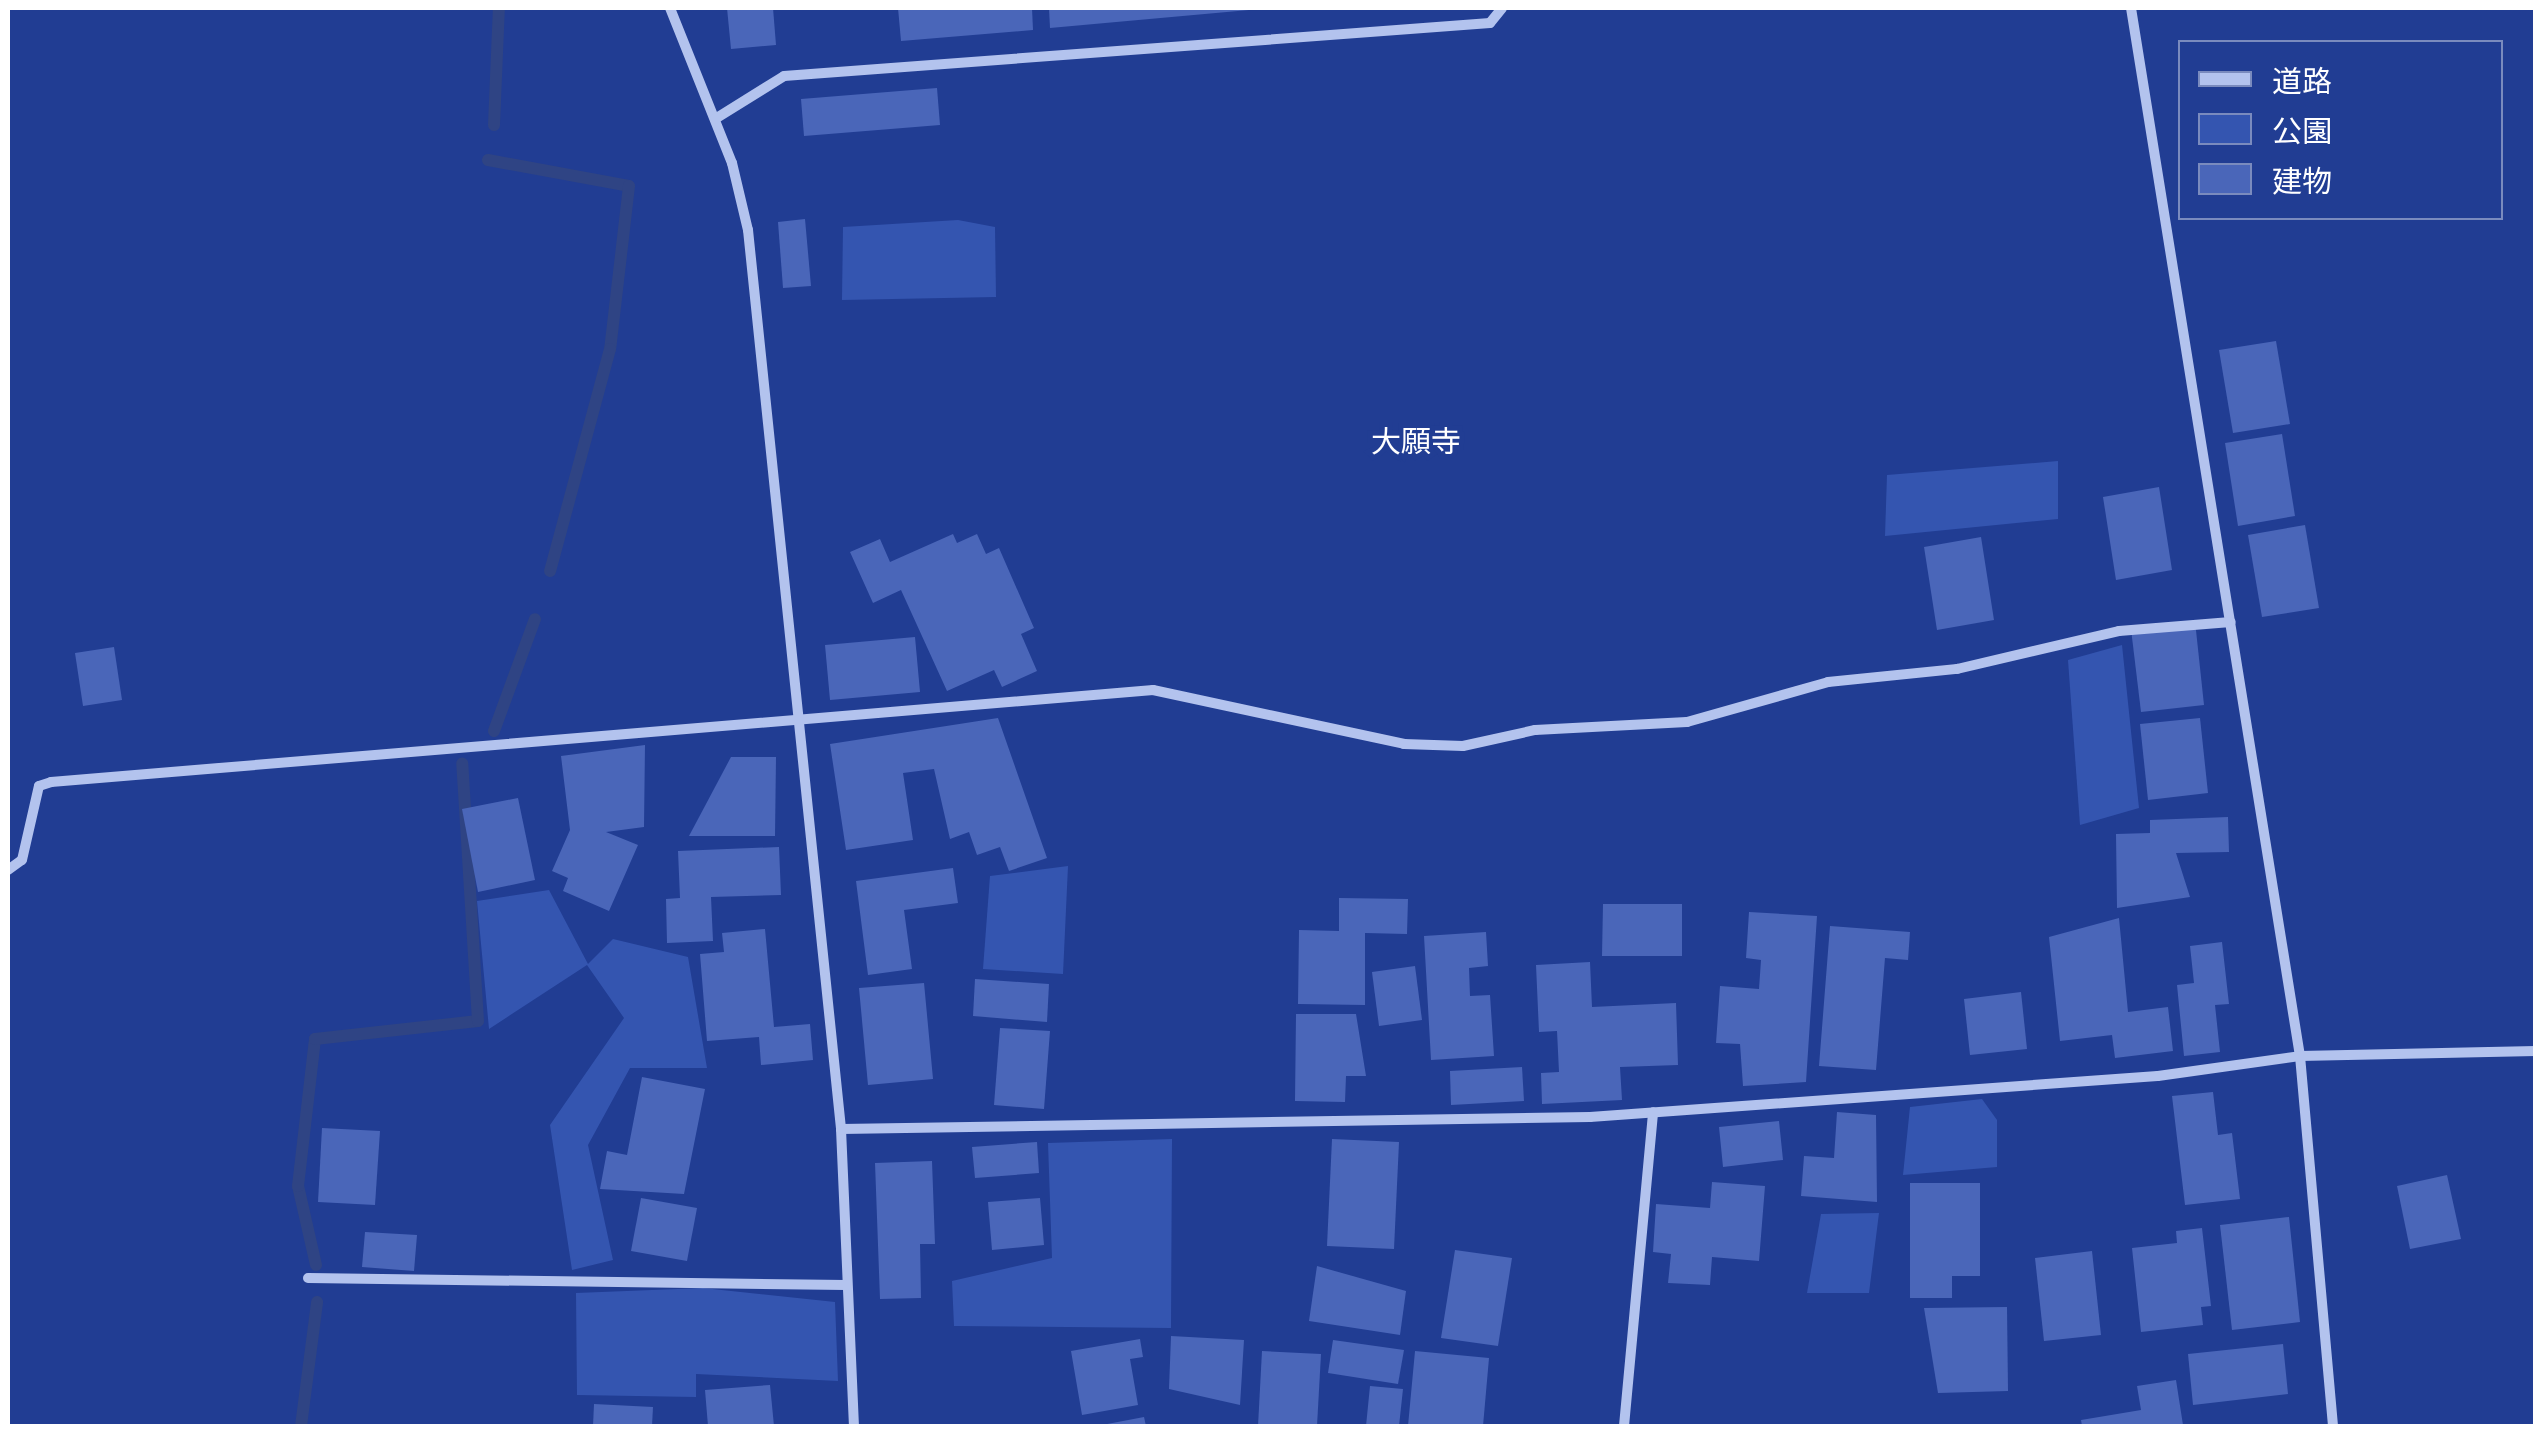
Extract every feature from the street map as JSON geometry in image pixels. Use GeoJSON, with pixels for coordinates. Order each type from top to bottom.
{"type":"FeatureCollection","features":[{"type":"Feature","properties":{"kind":"street"},"geometry":{"type":"LineString","coordinates":[[670,8],[714,119],[748,230],[841,1128],[854,1426]]}},
{"type":"Feature","properties":{"kind":"street"},"geometry":{"type":"LineString","coordinates":[[714,119],[784,76],[1490,23],[1502,8]]}},
{"type":"Feature","properties":{"kind":"street"},"geometry":{"type":"LineString","coordinates":[[2131,8],[2300,1056],[2332,1426]]}},
{"type":"Feature","properties":{"kind":"street"},"geometry":{"type":"LineString","coordinates":[[8,870],[22,860],[39,786],[51,782],[1154,690],[1404,744],[1462,746],[1535,730],[1687,722],[1828,682],[1957,670],[2119,630],[2231,622]]}},
{"type":"Feature","properties":{"kind":"street"},"geometry":{"type":"LineString","coordinates":[[841,1128],[1653,1112],[2158,1076],[2300,1056],[2536,1051]]}},
{"type":"Feature","properties":{"kind":"street"},"geometry":{"type":"LineString","coordinates":[[1624,1426],[1653,1112]]}},
{"type":"Feature","properties":{"kind":"street"},"geometry":{"type":"LineString","coordinates":[[308,1278],[699,1276],[846,1285]]}},
{"type":"Feature","properties":{"kind":"green space"},"geometry":{"type":"Polygon","coordinates":[[[958,220],[995,227],[996,297],[842,300],[843,227],[958,220]]]}},
{"type":"Feature","properties":{"kind":"green space"},"geometry":{"type":"Polygon","coordinates":[[[2058,461],[2058,519],[1885,536],[1887,475],[2058,461]]]}},
{"type":"Feature","properties":{"kind":"green space"},"geometry":{"type":"Polygon","coordinates":[[[2122,645],[2139,808],[2080,825],[2068,660],[2122,645]]]}},
{"type":"Feature","properties":{"kind":"green space"},"geometry":{"type":"Polygon","coordinates":[[[1068,866],[1063,974],[983,969],[990,876],[1068,866]]]}},
{"type":"Feature","properties":{"kind":"green space"},"geometry":{"type":"Polygon","coordinates":[[[549,890],[588,964],[613,939],[688,957],[707,1068],[630,1068],[588,1145],[613,1260],[572,1270],[550,1125],[624,1018],[587,965],[489,1029],[477,901],[549,890]]]}},
{"type":"Feature","properties":{"kind":"green space"},"geometry":{"type":"Polygon","coordinates":[[[1982,1099],[1997,1120],[1997,1167],[1903,1175],[1910,1107],[1982,1099]]]}},
{"type":"Feature","properties":{"kind":"green space"},"geometry":{"type":"Polygon","coordinates":[[[1172,1139],[1171,1328],[954,1326],[952,1281],[1052,1258],[1048,1143],[1172,1139]]]}},
{"type":"Feature","properties":{"kind":"green space"},"geometry":{"type":"Polygon","coordinates":[[[1879,1213],[1869,1293],[1807,1293],[1821,1214],[1879,1213]]]}},
{"type":"Feature","properties":{"kind":"green space"},"geometry":{"type":"Polygon","coordinates":[[[703,1288],[835,1302],[838,1381],[696,1374],[696,1397],[577,1395],[576,1293],[703,1288]]]}},
{"type":"Feature","properties":{"kind":"building"},"geometry":{"type":"Polygon","coordinates":[[[727,8],[773,8],[776,45],[731,49],[727,8]]]}},
{"type":"Feature","properties":{"kind":"building"},"geometry":{"type":"Polygon","coordinates":[[[898,8],[1032,8],[1033,30],[901,41],[898,8]]]}},
{"type":"Feature","properties":{"kind":"building"},"geometry":{"type":"Polygon","coordinates":[[[1049,8],[1249,8],[1249,10],[1050,28],[1049,8]]]}},
{"type":"Feature","properties":{"kind":"building"},"geometry":{"type":"Polygon","coordinates":[[[937,88],[940,125],[804,136],[801,99],[937,88]]]}},
{"type":"Feature","properties":{"kind":"building"},"geometry":{"type":"Polygon","coordinates":[[[805,219],[811,286],[783,288],[778,222],[805,219]]]}},
{"type":"Feature","properties":{"kind":"building"},"geometry":{"type":"Polygon","coordinates":[[[2276,341],[2290,424],[2233,433],[2219,350],[2276,341]]]}},
{"type":"Feature","properties":{"kind":"building"},"geometry":{"type":"Polygon","coordinates":[[[2282,434],[2295,516],[2238,526],[2225,443],[2282,434]]]}},
{"type":"Feature","properties":{"kind":"building"},"geometry":{"type":"Polygon","coordinates":[[[2159,487],[2172,570],[2116,580],[2103,497],[2159,487]]]}},
{"type":"Feature","properties":{"kind":"building"},"geometry":{"type":"Polygon","coordinates":[[[2305,525],[2319,608],[2262,617],[2248,535],[2305,525]]]}},
{"type":"Feature","properties":{"kind":"building"},"geometry":{"type":"Polygon","coordinates":[[[953,534],[957,543],[977,534],[986,554],[999,548],[1034,628],[1021,634],[1037,671],[1002,687],[994,670],[947,691],[901,590],[873,603],[850,552],[880,539],[890,562],[953,534]]]}},
{"type":"Feature","properties":{"kind":"building"},"geometry":{"type":"Polygon","coordinates":[[[1981,537],[1994,620],[1937,630],[1924,547],[1981,537]]]}},
{"type":"Feature","properties":{"kind":"building"},"geometry":{"type":"Polygon","coordinates":[[[2195,621],[2204,705],[2141,712],[2131,629],[2195,621]]]}},
{"type":"Feature","properties":{"kind":"building"},"geometry":{"type":"Polygon","coordinates":[[[915,637],[920,692],[830,700],[825,645],[915,637]]]}},
{"type":"Feature","properties":{"kind":"building"},"geometry":{"type":"Polygon","coordinates":[[[114,647],[122,700],[83,706],[75,653],[114,647]]]}},
{"type":"Feature","properties":{"kind":"building"},"geometry":{"type":"Polygon","coordinates":[[[998,718],[1047,858],[1009,871],[1000,847],[977,855],[969,832],[950,839],[934,769],[903,773],[913,840],[846,850],[830,744],[998,718]]]}},
{"type":"Feature","properties":{"kind":"building"},"geometry":{"type":"Polygon","coordinates":[[[2200,718],[2208,793],[2148,800],[2140,724],[2200,718]]]}},
{"type":"Feature","properties":{"kind":"building"},"geometry":{"type":"Polygon","coordinates":[[[645,745],[644,827],[606,832],[638,845],[609,911],[563,891],[568,878],[552,871],[570,830],[561,756],[645,745]]]}},
{"type":"Feature","properties":{"kind":"building"},"geometry":{"type":"Polygon","coordinates":[[[731,757],[776,757],[775,836],[689,836],[731,757]]]}},
{"type":"Feature","properties":{"kind":"building"},"geometry":{"type":"Polygon","coordinates":[[[518,798],[535,880],[478,892],[462,809],[518,798]]]}},
{"type":"Feature","properties":{"kind":"building"},"geometry":{"type":"Polygon","coordinates":[[[2228,817],[2229,852],[2176,853],[2190,897],[2117,908],[2116,834],[2150,833],[2150,820],[2228,817]]]}},
{"type":"Feature","properties":{"kind":"building"},"geometry":{"type":"Polygon","coordinates":[[[779,847],[781,895],[711,897],[713,941],[667,943],[666,899],[680,898],[678,851],[779,847]]]}},
{"type":"Feature","properties":{"kind":"building"},"geometry":{"type":"Polygon","coordinates":[[[953,868],[958,903],[904,910],[912,969],[868,975],[856,881],[953,868]]]}},
{"type":"Feature","properties":{"kind":"building"},"geometry":{"type":"Polygon","coordinates":[[[1339,898],[1408,899],[1407,934],[1365,933],[1365,1005],[1298,1004],[1299,930],[1339,931],[1339,898]]]}},
{"type":"Feature","properties":{"kind":"building"},"geometry":{"type":"Polygon","coordinates":[[[1603,904],[1682,904],[1682,956],[1602,956],[1603,904]]]}},
{"type":"Feature","properties":{"kind":"building"},"geometry":{"type":"Polygon","coordinates":[[[1749,912],[1817,916],[1806,1082],[1743,1086],[1740,1044],[1716,1043],[1720,986],[1759,989],[1761,960],[1746,958],[1749,912]]]}},
{"type":"Feature","properties":{"kind":"building"},"geometry":{"type":"Polygon","coordinates":[[[2119,918],[2128,1012],[2168,1007],[2173,1051],[2115,1058],[2112,1035],[2060,1041],[2049,937],[2119,918]]]}},
{"type":"Feature","properties":{"kind":"building"},"geometry":{"type":"Polygon","coordinates":[[[1830,926],[1910,932],[1908,960],[1885,958],[1876,1070],[1819,1066],[1830,926]]]}},
{"type":"Feature","properties":{"kind":"building"},"geometry":{"type":"Polygon","coordinates":[[[765,929],[774,1027],[810,1024],[813,1060],[761,1065],[759,1037],[707,1041],[700,954],[724,952],[722,933],[765,929]]]}},
{"type":"Feature","properties":{"kind":"building"},"geometry":{"type":"Polygon","coordinates":[[[1486,932],[1488,966],[1469,968],[1470,996],[1490,995],[1494,1056],[1431,1060],[1424,936],[1486,932]]]}},
{"type":"Feature","properties":{"kind":"building"},"geometry":{"type":"Polygon","coordinates":[[[2222,942],[2229,1004],[2215,1005],[2220,1052],[2184,1056],[2177,985],[2194,983],[2190,946],[2222,942]]]}},
{"type":"Feature","properties":{"kind":"building"},"geometry":{"type":"Polygon","coordinates":[[[1590,962],[1592,1007],[1676,1003],[1678,1065],[1620,1067],[1622,1100],[1542,1104],[1541,1073],[1559,1072],[1557,1031],[1539,1032],[1536,965],[1590,962]]]}},
{"type":"Feature","properties":{"kind":"building"},"geometry":{"type":"Polygon","coordinates":[[[1415,966],[1422,1020],[1379,1026],[1372,972],[1415,966]]]}},
{"type":"Feature","properties":{"kind":"building"},"geometry":{"type":"Polygon","coordinates":[[[975,979],[1049,984],[1047,1022],[973,1016],[975,979]]]}},
{"type":"Feature","properties":{"kind":"building"},"geometry":{"type":"Polygon","coordinates":[[[924,983],[933,1079],[868,1085],[859,988],[924,983]]]}},
{"type":"Feature","properties":{"kind":"building"},"geometry":{"type":"Polygon","coordinates":[[[2021,992],[2027,1049],[1970,1055],[1964,999],[2021,992]]]}},
{"type":"Feature","properties":{"kind":"building"},"geometry":{"type":"Polygon","coordinates":[[[1296,1014],[1356,1014],[1366,1076],[1346,1076],[1345,1102],[1295,1101],[1296,1014]]]}},
{"type":"Feature","properties":{"kind":"building"},"geometry":{"type":"Polygon","coordinates":[[[1000,1028],[1050,1031],[1044,1109],[994,1105],[1000,1028]]]}},
{"type":"Feature","properties":{"kind":"building"},"geometry":{"type":"Polygon","coordinates":[[[1522,1067],[1524,1101],[1451,1105],[1450,1071],[1522,1067]]]}},
{"type":"Feature","properties":{"kind":"building"},"geometry":{"type":"Polygon","coordinates":[[[642,1077],[705,1089],[684,1194],[600,1189],[607,1151],[627,1155],[642,1077]]]}},
{"type":"Feature","properties":{"kind":"building"},"geometry":{"type":"Polygon","coordinates":[[[2213,1092],[2218,1135],[2232,1133],[2240,1199],[2185,1205],[2172,1096],[2213,1092]]]}},
{"type":"Feature","properties":{"kind":"building"},"geometry":{"type":"Polygon","coordinates":[[[1837,1112],[1876,1115],[1877,1202],[1801,1196],[1804,1156],[1834,1158],[1837,1112]]]}},
{"type":"Feature","properties":{"kind":"building"},"geometry":{"type":"Polygon","coordinates":[[[1779,1121],[1783,1160],[1723,1167],[1719,1127],[1779,1121]]]}},
{"type":"Feature","properties":{"kind":"building"},"geometry":{"type":"Polygon","coordinates":[[[322,1128],[380,1131],[375,1205],[318,1202],[322,1128]]]}},
{"type":"Feature","properties":{"kind":"building"},"geometry":{"type":"Polygon","coordinates":[[[1332,1139],[1399,1142],[1394,1249],[1327,1246],[1332,1139]]]}},
{"type":"Feature","properties":{"kind":"building"},"geometry":{"type":"Polygon","coordinates":[[[1037,1142],[1039,1173],[975,1178],[972,1147],[1037,1142]]]}},
{"type":"Feature","properties":{"kind":"building"},"geometry":{"type":"Polygon","coordinates":[[[932,1161],[935,1244],[920,1244],[921,1298],[880,1299],[875,1163],[932,1161]]]}},
{"type":"Feature","properties":{"kind":"building"},"geometry":{"type":"Polygon","coordinates":[[[2447,1175],[2461,1239],[2410,1249],[2397,1186],[2447,1175]]]}},
{"type":"Feature","properties":{"kind":"building"},"geometry":{"type":"Polygon","coordinates":[[[1712,1182],[1765,1186],[1759,1261],[1712,1257],[1710,1285],[1668,1283],[1671,1254],[1653,1252],[1656,1204],[1710,1208],[1712,1182]]]}},
{"type":"Feature","properties":{"kind":"building"},"geometry":{"type":"Polygon","coordinates":[[[1910,1183],[1980,1183],[1980,1276],[1952,1276],[1952,1298],[1910,1298],[1910,1183]]]}},
{"type":"Feature","properties":{"kind":"building"},"geometry":{"type":"Polygon","coordinates":[[[641,1198],[697,1208],[687,1261],[631,1251],[641,1198]]]}},
{"type":"Feature","properties":{"kind":"building"},"geometry":{"type":"Polygon","coordinates":[[[1040,1198],[1044,1245],[992,1250],[988,1202],[1040,1198]]]}},
{"type":"Feature","properties":{"kind":"building"},"geometry":{"type":"Polygon","coordinates":[[[2289,1217],[2300,1322],[2232,1330],[2220,1225],[2289,1217]]]}},
{"type":"Feature","properties":{"kind":"building"},"geometry":{"type":"Polygon","coordinates":[[[2202,1228],[2211,1306],[2201,1307],[2203,1325],[2141,1332],[2132,1248],[2177,1243],[2176,1231],[2202,1228]]]}},
{"type":"Feature","properties":{"kind":"building"},"geometry":{"type":"Polygon","coordinates":[[[365,1232],[417,1235],[414,1271],[362,1267],[365,1232]]]}},
{"type":"Feature","properties":{"kind":"building"},"geometry":{"type":"Polygon","coordinates":[[[1455,1250],[1512,1258],[1498,1346],[1441,1338],[1455,1250]]]}},
{"type":"Feature","properties":{"kind":"building"},"geometry":{"type":"Polygon","coordinates":[[[2092,1251],[2101,1335],[2044,1341],[2035,1258],[2092,1251]]]}},
{"type":"Feature","properties":{"kind":"building"},"geometry":{"type":"Polygon","coordinates":[[[1317,1266],[1406,1291],[1400,1335],[1309,1321],[1317,1266]]]}},
{"type":"Feature","properties":{"kind":"building"},"geometry":{"type":"Polygon","coordinates":[[[2007,1307],[2008,1391],[1938,1393],[1924,1308],[2007,1307]]]}},
{"type":"Feature","properties":{"kind":"building"},"geometry":{"type":"Polygon","coordinates":[[[1171,1336],[1244,1340],[1240,1405],[1169,1389],[1171,1336]]]}},
{"type":"Feature","properties":{"kind":"building"},"geometry":{"type":"Polygon","coordinates":[[[1140,1339],[1143,1357],[1130,1359],[1138,1405],[1082,1415],[1071,1351],[1140,1339]]]}},
{"type":"Feature","properties":{"kind":"building"},"geometry":{"type":"Polygon","coordinates":[[[1333,1340],[1404,1350],[1398,1384],[1328,1373],[1333,1340]]]}},
{"type":"Feature","properties":{"kind":"building"},"geometry":{"type":"Polygon","coordinates":[[[2283,1344],[2288,1394],[2193,1405],[2188,1354],[2283,1344]]]}},
{"type":"Feature","properties":{"kind":"building"},"geometry":{"type":"Polygon","coordinates":[[[1262,1351],[1321,1354],[1317,1426],[1258,1426],[1262,1351]]]}},
{"type":"Feature","properties":{"kind":"building"},"geometry":{"type":"Polygon","coordinates":[[[1415,1351],[1489,1358],[1483,1426],[1408,1426],[1415,1351]]]}},
{"type":"Feature","properties":{"kind":"building"},"geometry":{"type":"Polygon","coordinates":[[[2176,1380],[2183,1425],[2082,1426],[2081,1420],[2141,1410],[2137,1386],[2176,1380]]]}},
{"type":"Feature","properties":{"kind":"building"},"geometry":{"type":"Polygon","coordinates":[[[770,1385],[774,1426],[708,1426],[705,1390],[770,1385]]]}},
{"type":"Feature","properties":{"kind":"building"},"geometry":{"type":"Polygon","coordinates":[[[1370,1386],[1403,1389],[1399,1426],[1366,1426],[1370,1386]]]}},
{"type":"Feature","properties":{"kind":"building"},"geometry":{"type":"Polygon","coordinates":[[[594,1404],[653,1407],[652,1426],[593,1426],[594,1404]]]}},
{"type":"Feature","properties":{"kind":"building"},"geometry":{"type":"Polygon","coordinates":[[[1144,1417],[1146,1426],[1102,1426],[1102,1425],[1144,1417]]]}},
{"type":"Feature","properties":{"kind":"waterway"},"geometry":{"type":"LineString","coordinates":[[494,125],[499,8]]}},
{"type":"Feature","properties":{"kind":"waterway"},"geometry":{"type":"LineString","coordinates":[[488,160],[629,186],[610,349],[550,571]]}},
{"type":"Feature","properties":{"kind":"waterway"},"geometry":{"type":"LineString","coordinates":[[494,731],[535,619]]}},
{"type":"Feature","properties":{"kind":"waterway"},"geometry":{"type":"LineString","coordinates":[[316,1265],[298,1186],[315,1039],[478,1021],[462,763]]}},
{"type":"Feature","properties":{"kind":"waterway"},"geometry":{"type":"LineString","coordinates":[[301,1426],[317,1302]]}},
{"type":"Feature","properties":{"kind":"district","name":"大願寺"},"geometry":{"type":"Point","coordinates":[1416,440]}}]}
